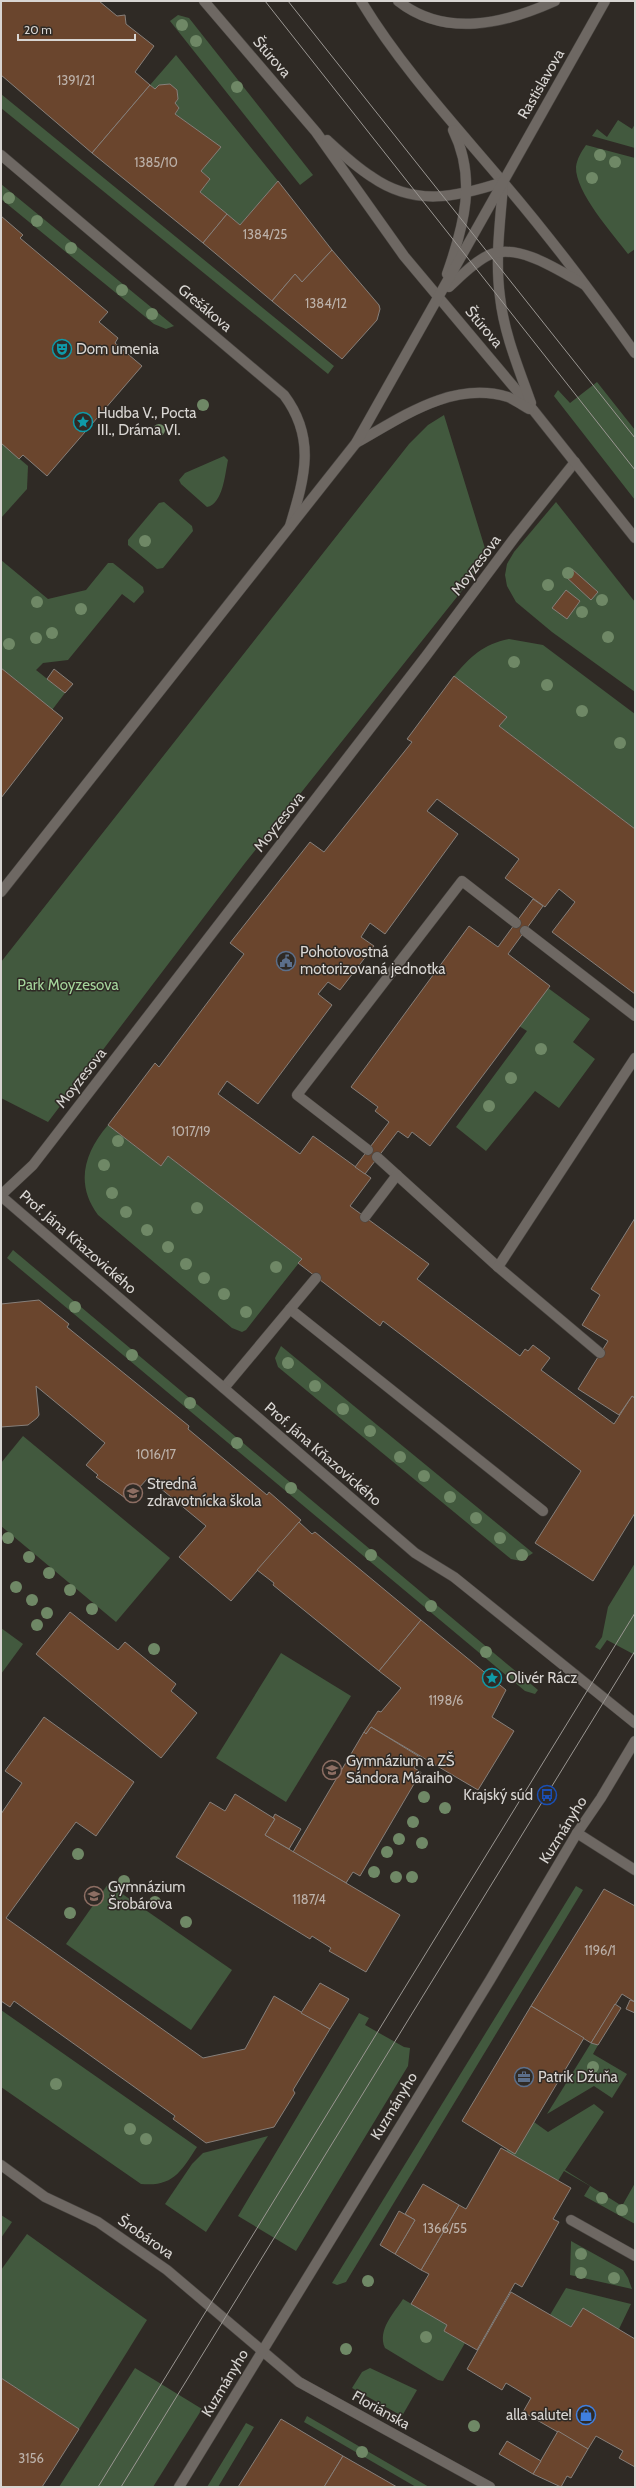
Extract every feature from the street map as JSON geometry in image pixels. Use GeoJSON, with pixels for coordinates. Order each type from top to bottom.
{"type":"FeatureCollection","features":[{"type":"Feature","properties":{"kind":"street","name":"Štúrova"},"geometry":{"type":"LineString","coordinates":[[204,1],[316,132],[404,256],[534,411],[635,538]]}},
{"type":"Feature","properties":{"kind":"street"},"geometry":{"type":"LineString","coordinates":[[361,1],[379,30],[445,115],[503,182],[588,286],[635,353]]}},
{"type":"Feature","properties":{"kind":"street"},"geometry":{"type":"LineString","coordinates":[[398,1],[411,11],[431,19],[472,26],[506,19],[555,1]]}},
{"type":"Feature","properties":{"kind":"street","name":"Rastislavova"},"geometry":{"type":"LineString","coordinates":[[439,297],[605,1]]}},
{"type":"Feature","properties":{"kind":"street"},"geometry":{"type":"LineString","coordinates":[[1,892],[356,443],[439,297],[458,244],[467,194],[466,175],[461,147],[445,115]]}},
{"type":"Feature","properties":{"kind":"street","name":"Štúrova"},"geometry":{"type":"LineString","coordinates":[[316,132],[371,177],[389,188],[404,193],[439,197],[467,194],[503,182]]}},
{"type":"Feature","properties":{"kind":"street","name":"Grešákova"},"geometry":{"type":"LineString","coordinates":[[1,155],[284,395],[299,419],[306,451],[301,488],[290,526]]}},
{"type":"Feature","properties":{"kind":"street"},"geometry":{"type":"LineString","coordinates":[[503,182],[498,252],[500,297],[508,340],[534,411]]}},
{"type":"Feature","properties":{"kind":"street"},"geometry":{"type":"LineString","coordinates":[[439,297],[474,265],[489,255],[509,251],[524,254],[588,286]]}},
{"type":"Feature","properties":{"kind":"street"},"geometry":{"type":"LineString","coordinates":[[356,443],[424,405],[446,398],[471,394],[495,395],[508,398],[534,411]]}},
{"type":"Feature","properties":{"kind":"street","name":"Moyzesova"},"geometry":{"type":"LineString","coordinates":[[1,1196],[32,1165],[422,663],[510,543],[575,462]]}},
{"type":"Feature","properties":{"kind":"street"},"geometry":{"type":"LineString","coordinates":[[368,1150],[297,1095],[462,881],[516,923]]}},
{"type":"Feature","properties":{"kind":"street"},"geometry":{"type":"LineString","coordinates":[[525,931],[635,1016]]}},
{"type":"Feature","properties":{"kind":"street"},"geometry":{"type":"LineString","coordinates":[[498,1267],[635,1058]]}},
{"type":"Feature","properties":{"kind":"street"},"geometry":{"type":"LineString","coordinates":[[378,1158],[498,1267],[600,1353]]}},
{"type":"Feature","properties":{"kind":"street"},"geometry":{"type":"LineString","coordinates":[[365,1216],[397,1175]]}},
{"type":"Feature","properties":{"kind":"street","name":"Prof. Jána Kňazovického"},"geometry":{"type":"LineString","coordinates":[[1,1196],[415,1553],[454,1577],[635,1723]]}},
{"type":"Feature","properties":{"kind":"street"},"geometry":{"type":"LineString","coordinates":[[224,1388],[316,1278]]}},
{"type":"Feature","properties":{"kind":"street"},"geometry":{"type":"LineString","coordinates":[[290,1309],[543,1511]]}},
{"type":"Feature","properties":{"kind":"street","name":"Kuzmányho"},"geometry":{"type":"LineString","coordinates":[[179,2487],[490,1980],[577,1833],[635,1741]]}},
{"type":"Feature","properties":{"kind":"street"},"geometry":{"type":"LineString","coordinates":[[577,1833],[635,1870]]}},
{"type":"Feature","properties":{"kind":"street","name":"Šrobárova"},"geometry":{"type":"LineString","coordinates":[[1,2166],[45,2197],[98,2222],[142,2253],[184,2283],[262,2351]]}},
{"type":"Feature","properties":{"kind":"street"},"geometry":{"type":"LineString","coordinates":[[571,2220],[635,2256]]}},
{"type":"Feature","properties":{"kind":"street","name":"Floriánska"},"geometry":{"type":"LineString","coordinates":[[262,2351],[299,2382],[490,2487]]}},
{"type":"Feature","properties":{"kind":"green space"},"geometry":{"type":"Polygon","coordinates":[[[178,15],[189,18],[313,175],[300,185],[170,21],[178,15]]]}},
{"type":"Feature","properties":{"kind":"green space"},"geometry":{"type":"Polygon","coordinates":[[[176,55],[278,181],[240,225],[200,192],[210,179],[201,171],[220,147],[175,114],[179,109],[175,103],[178,99],[177,90],[155,89],[150,85],[176,55]]]}},
{"type":"Feature","properties":{"kind":"green space"},"geometry":{"type":"Polygon","coordinates":[[[1,94],[334,366],[328,374],[1,108],[1,94]]]}},
{"type":"Feature","properties":{"kind":"green space"},"geometry":{"type":"Polygon","coordinates":[[[618,120],[632,129],[635,124],[635,148],[592,136],[597,129],[607,137],[618,120]]]}},
{"type":"Feature","properties":{"kind":"green space"},"geometry":{"type":"Polygon","coordinates":[[[586,145],[635,158],[635,249],[628,254],[588,200],[577,177],[577,161],[586,145]]]}},
{"type":"Feature","properties":{"kind":"green space"},"geometry":{"type":"Polygon","coordinates":[[[1,184],[174,326],[166,329],[154,324],[1,199],[1,184]]]}},
{"type":"Feature","properties":{"kind":"green space"},"geometry":{"type":"Polygon","coordinates":[[[597,382],[635,430],[635,500],[554,396],[558,390],[570,403],[597,382]]]}},
{"type":"Feature","properties":{"kind":"green space","name":"Park Moyzesova"},"geometry":{"type":"Polygon","coordinates":[[[444,415],[488,558],[245,863],[48,1122],[1,1098],[1,962],[409,444],[428,425],[444,415]]]}},
{"type":"Feature","properties":{"kind":"green space"},"geometry":{"type":"Polygon","coordinates":[[[1,443],[28,466],[27,489],[1,518],[1,443]]]}},
{"type":"Feature","properties":{"kind":"green space"},"geometry":{"type":"Polygon","coordinates":[[[224,456],[228,460],[220,495],[212,505],[207,507],[181,484],[179,480],[185,473],[224,456]]]}},
{"type":"Feature","properties":{"kind":"green space"},"geometry":{"type":"Polygon","coordinates":[[[164,502],[192,526],[193,531],[163,568],[157,569],[128,545],[128,540],[159,503],[164,502]]]}},
{"type":"Feature","properties":{"kind":"green space"},"geometry":{"type":"Polygon","coordinates":[[[556,502],[635,602],[635,692],[552,632],[516,602],[507,586],[505,575],[507,564],[514,552],[556,502]]]}},
{"type":"Feature","properties":{"kind":"green space"},"geometry":{"type":"Polygon","coordinates":[[[1,560],[48,599],[86,590],[108,563],[113,563],[143,587],[144,592],[134,603],[122,594],[68,660],[43,663],[36,670],[65,693],[52,710],[1,668],[1,560]]]}},
{"type":"Feature","properties":{"kind":"green space"},"geometry":{"type":"Polygon","coordinates":[[[509,639],[543,645],[635,714],[635,829],[499,726],[506,716],[454,676],[478,652],[492,644],[509,639]]]}},
{"type":"Feature","properties":{"kind":"green space"},"geometry":{"type":"Polygon","coordinates":[[[548,988],[590,1019],[573,1042],[595,1059],[559,1108],[535,1091],[486,1151],[456,1127],[527,1031],[519,1026],[548,988]]]}},
{"type":"Feature","properties":{"kind":"green space"},"geometry":{"type":"Polygon","coordinates":[[[108,1125],[161,1166],[168,1156],[302,1259],[246,1330],[242,1332],[232,1328],[98,1215],[86,1192],[85,1169],[93,1147],[108,1125]]]}},
{"type":"Feature","properties":{"kind":"green space"},"geometry":{"type":"Polygon","coordinates":[[[13,1250],[538,1690],[535,1694],[525,1691],[7,1258],[13,1250]]]}},
{"type":"Feature","properties":{"kind":"green space"},"geometry":{"type":"Polygon","coordinates":[[[281,1346],[533,1553],[521,1561],[511,1559],[278,1367],[275,1358],[281,1346]]]}},
{"type":"Feature","properties":{"kind":"green space"},"geometry":{"type":"Polygon","coordinates":[[[23,1436],[170,1558],[116,1622],[1,1526],[1,1463],[23,1436]]]}},
{"type":"Feature","properties":{"kind":"green space"},"geometry":{"type":"Polygon","coordinates":[[[635,1563],[635,1655],[607,1640],[600,1650],[595,1647],[602,1637],[608,1607],[635,1563]]]}},
{"type":"Feature","properties":{"kind":"green space"},"geometry":{"type":"Polygon","coordinates":[[[1,1628],[23,1644],[1,1674],[1,1628]]]}},
{"type":"Feature","properties":{"kind":"green space"},"geometry":{"type":"Polygon","coordinates":[[[281,1653],[351,1696],[286,1802],[216,1758],[281,1653]]]}},
{"type":"Feature","properties":{"kind":"green space"},"geometry":{"type":"Polygon","coordinates":[[[108,1884],[232,1970],[191,2030],[66,1944],[108,1884]]]}},
{"type":"Feature","properties":{"kind":"green space"},"geometry":{"type":"Polygon","coordinates":[[[576,1886],[583,1890],[346,2282],[337,2285],[332,2283],[576,1886]]]}},
{"type":"Feature","properties":{"kind":"green space"},"geometry":{"type":"Polygon","coordinates":[[[1,2010],[197,2147],[181,2170],[169,2180],[161,2183],[141,2184],[1,2087],[1,2010]]]}},
{"type":"Feature","properties":{"kind":"green space"},"geometry":{"type":"Polygon","coordinates":[[[359,2013],[369,2018],[365,2025],[404,2047],[410,2048],[408,2066],[296,2251],[238,2216],[359,2013]]]}},
{"type":"Feature","properties":{"kind":"green space"},"geometry":{"type":"Polygon","coordinates":[[[591,2043],[598,2045],[593,2054],[627,2074],[612,2098],[594,2086],[547,2114],[591,2043]]]}},
{"type":"Feature","properties":{"kind":"green space"},"geometry":{"type":"Polygon","coordinates":[[[594,2104],[604,2112],[565,2170],[622,2206],[635,2183],[635,2224],[584,2196],[590,2186],[564,2171],[558,2181],[506,2151],[534,2122],[548,2132],[594,2104]]]}},
{"type":"Feature","properties":{"kind":"green space"},"geometry":{"type":"Polygon","coordinates":[[[268,2136],[206,2232],[165,2204],[192,2164],[203,2153],[268,2136]]]}},
{"type":"Feature","properties":{"kind":"green space"},"geometry":{"type":"Polygon","coordinates":[[[1,2215],[12,2222],[1,2238],[1,2215]]]}},
{"type":"Feature","properties":{"kind":"green space"},"geometry":{"type":"Polygon","coordinates":[[[27,2234],[147,2320],[79,2429],[1,2378],[1,2270],[27,2234]]]}},
{"type":"Feature","properties":{"kind":"green space"},"geometry":{"type":"Polygon","coordinates":[[[571,2241],[623,2270],[632,2289],[570,2275],[571,2241]]]}},
{"type":"Feature","properties":{"kind":"green space"},"geometry":{"type":"Polygon","coordinates":[[[566,2288],[631,2304],[619,2329],[571,2327],[550,2315],[566,2288]]]}},
{"type":"Feature","properties":{"kind":"green space"},"geometry":{"type":"Polygon","coordinates":[[[403,2299],[447,2325],[444,2331],[465,2343],[443,2381],[438,2380],[385,2348],[383,2335],[385,2328],[391,2316],[403,2299]]]}},
{"type":"Feature","properties":{"kind":"green space"},"geometry":{"type":"Polygon","coordinates":[[[135,2368],[202,2409],[153,2487],[59,2487],[135,2368]]]}},
{"type":"Feature","properties":{"kind":"green space"},"geometry":{"type":"Polygon","coordinates":[[[370,2368],[417,2390],[402,2416],[352,2388],[362,2372],[370,2368]]]}},
{"type":"Feature","properties":{"kind":"green space"},"geometry":{"type":"Polygon","coordinates":[[[307,2416],[429,2487],[416,2487],[304,2422],[307,2416]]]}},
{"type":"Feature","properties":{"kind":"green space"},"geometry":{"type":"Polygon","coordinates":[[[246,2423],[254,2427],[218,2487],[207,2487],[246,2423]]]}},
{"type":"Feature","properties":{"kind":"building"},"geometry":{"type":"Polygon","coordinates":[[[1,1],[99,1],[117,16],[125,15],[126,24],[154,46],[135,72],[150,85],[92,153],[1,75],[1,1]]]}},
{"type":"Feature","properties":{"kind":"building"},"geometry":{"type":"Polygon","coordinates":[[[170,84],[177,90],[178,99],[175,103],[179,108],[175,114],[221,147],[201,171],[210,179],[200,192],[227,214],[203,243],[92,153],[150,85],[155,89],[159,85],[170,84]]]}},
{"type":"Feature","properties":{"kind":"building"},"geometry":{"type":"Polygon","coordinates":[[[278,181],[332,250],[302,282],[295,274],[272,301],[203,243],[227,214],[240,225],[278,181]]]}},
{"type":"Feature","properties":{"kind":"building","name":"Dom umenia"},"geometry":{"type":"Polygon","coordinates":[[[1,216],[23,235],[20,238],[108,312],[99,322],[118,338],[115,343],[142,366],[47,476],[23,455],[19,459],[1,443],[1,216]]]}},
{"type":"Feature","properties":{"kind":"building"},"geometry":{"type":"Polygon","coordinates":[[[332,250],[379,305],[380,309],[377,320],[342,359],[272,301],[295,274],[302,282],[332,250]]]}},
{"type":"Feature","properties":{"kind":"building"},"geometry":{"type":"Polygon","coordinates":[[[572,569],[598,592],[591,600],[565,576],[572,569]]]}},
{"type":"Feature","properties":{"kind":"building"},"geometry":{"type":"Polygon","coordinates":[[[566,590],[580,601],[567,619],[552,608],[566,590]]]}},
{"type":"Feature","properties":{"kind":"building"},"geometry":{"type":"Polygon","coordinates":[[[1,668],[63,718],[1,798],[1,668]]]}},
{"type":"Feature","properties":{"kind":"building"},"geometry":{"type":"Polygon","coordinates":[[[54,669],[73,684],[65,693],[47,679],[54,669]]]}},
{"type":"Feature","properties":{"kind":"building"},"geometry":{"type":"Polygon","coordinates":[[[454,676],[507,717],[499,726],[635,829],[635,994],[552,932],[575,902],[559,889],[545,907],[505,878],[519,859],[437,799],[427,811],[458,834],[385,934],[370,923],[361,937],[374,946],[340,990],[328,982],[318,994],[332,1005],[258,1104],[227,1081],[218,1094],[300,1154],[313,1136],[371,1178],[350,1206],[429,1264],[417,1279],[520,1356],[525,1349],[528,1351],[533,1345],[550,1358],[541,1370],[614,1424],[632,1396],[635,1398],[635,1513],[593,1581],[535,1543],[581,1471],[383,1321],[380,1326],[298,1263],[302,1259],[168,1156],[161,1166],[108,1125],[155,1063],[159,1067],[244,954],[230,943],[310,842],[324,852],[412,742],[407,739],[454,676]]]}},
{"type":"Feature","properties":{"kind":"building"},"geometry":{"type":"Polygon","coordinates":[[[533,899],[543,906],[508,954],[550,986],[430,1146],[412,1132],[408,1138],[398,1131],[365,1174],[355,1167],[389,1122],[375,1111],[378,1107],[351,1087],[469,926],[498,947],[533,899]]]}},
{"type":"Feature","properties":{"kind":"building"},"geometry":{"type":"Polygon","coordinates":[[[635,1218],[635,1398],[632,1396],[619,1415],[578,1389],[608,1341],[582,1325],[600,1295],[591,1289],[635,1218]]]}},
{"type":"Feature","properties":{"kind":"building"},"geometry":{"type":"Polygon","coordinates":[[[39,1300],[69,1324],[67,1327],[189,1426],[188,1429],[267,1495],[269,1492],[301,1520],[231,1601],[179,1557],[206,1526],[148,1478],[128,1500],[96,1477],[98,1475],[86,1465],[105,1443],[36,1386],[39,1415],[37,1418],[28,1425],[1,1427],[1,1304],[39,1300]]]}},
{"type":"Feature","properties":{"kind":"building"},"geometry":{"type":"Polygon","coordinates":[[[299,1522],[312,1534],[315,1532],[421,1620],[379,1671],[273,1585],[274,1583],[257,1570],[299,1522]]]}},
{"type":"Feature","properties":{"kind":"building"},"geometry":{"type":"Polygon","coordinates":[[[70,1612],[118,1650],[125,1642],[176,1684],[171,1691],[197,1713],[161,1758],[36,1654],[70,1612]]]}},
{"type":"Feature","properties":{"kind":"building"},"geometry":{"type":"Polygon","coordinates":[[[421,1620],[506,1690],[492,1717],[514,1731],[478,1790],[371,1727],[366,1734],[364,1732],[378,1711],[381,1712],[401,1688],[379,1671],[421,1620]]]}},
{"type":"Feature","properties":{"kind":"building"},"geometry":{"type":"Polygon","coordinates":[[[44,1717],[134,1782],[96,1836],[76,1822],[6,1918],[203,2058],[245,2049],[274,1996],[330,2029],[293,2090],[295,2093],[274,2127],[206,2143],[173,2119],[175,2116],[14,2001],[10,2007],[1,2001],[1,1814],[22,1783],[5,1771],[44,1717]]]}},
{"type":"Feature","properties":{"kind":"building"},"geometry":{"type":"Polygon","coordinates":[[[371,1727],[420,1757],[414,1768],[421,1772],[360,1876],[353,1872],[346,1883],[293,1852],[364,1732],[366,1734],[371,1727]]]}},
{"type":"Feature","properties":{"kind":"building"},"geometry":{"type":"Polygon","coordinates":[[[235,1794],[275,1819],[265,1835],[400,1915],[366,1972],[329,1951],[331,1948],[312,1936],[310,1939],[176,1857],[210,1802],[225,1811],[235,1794]]]}},
{"type":"Feature","properties":{"kind":"building"},"geometry":{"type":"Polygon","coordinates":[[[275,1814],[301,1829],[289,1849],[265,1835],[275,1819],[273,1818],[275,1814]]]}},
{"type":"Feature","properties":{"kind":"building"},"geometry":{"type":"Polygon","coordinates":[[[604,1889],[635,1906],[635,2002],[622,1994],[591,2043],[531,2006],[604,1889]]]}},
{"type":"Feature","properties":{"kind":"building"},"geometry":{"type":"Polygon","coordinates":[[[320,1983],[349,1999],[330,2029],[301,2013],[320,1983]]]}},
{"type":"Feature","properties":{"kind":"building"},"geometry":{"type":"Polygon","coordinates":[[[630,2000],[635,2002],[635,2013],[626,2009],[630,2000]]]}},
{"type":"Feature","properties":{"kind":"building"},"geometry":{"type":"Polygon","coordinates":[[[615,2004],[621,2008],[598,2045],[591,2043],[615,2004]]]}},
{"type":"Feature","properties":{"kind":"building"},"geometry":{"type":"Polygon","coordinates":[[[531,2006],[584,2038],[515,2154],[462,2121],[531,2006]]]}},
{"type":"Feature","properties":{"kind":"building"},"geometry":{"type":"Polygon","coordinates":[[[501,2148],[571,2188],[553,2219],[559,2222],[522,2287],[515,2283],[477,2350],[444,2331],[447,2325],[411,2304],[429,2274],[421,2270],[459,2205],[466,2209],[501,2148]]]}},
{"type":"Feature","properties":{"kind":"building"},"geometry":{"type":"Polygon","coordinates":[[[423,2184],[459,2205],[421,2270],[395,2254],[415,2220],[405,2214],[423,2184]]]}},
{"type":"Feature","properties":{"kind":"building"},"geometry":{"type":"Polygon","coordinates":[[[399,2211],[415,2220],[395,2254],[380,2245],[399,2211]]]}},
{"type":"Feature","properties":{"kind":"building"},"geometry":{"type":"Polygon","coordinates":[[[511,2292],[571,2327],[583,2308],[635,2339],[635,2467],[619,2458],[623,2451],[596,2436],[588,2449],[523,2412],[531,2398],[506,2383],[502,2390],[467,2369],[511,2292]]]}},
{"type":"Feature","properties":{"kind":"building"},"geometry":{"type":"Polygon","coordinates":[[[1,2378],[79,2429],[42,2487],[1,2487],[1,2378]]]}},
{"type":"Feature","properties":{"kind":"building"},"geometry":{"type":"Polygon","coordinates":[[[281,2419],[343,2456],[324,2487],[238,2487],[281,2419]]]}},
{"type":"Feature","properties":{"kind":"building"},"geometry":{"type":"Polygon","coordinates":[[[558,2431],[588,2449],[571,2478],[567,2476],[561,2487],[533,2474],[558,2431]]]}},
{"type":"Feature","properties":{"kind":"building"},"geometry":{"type":"Polygon","coordinates":[[[507,2441],[541,2461],[533,2474],[499,2454],[507,2441]]]}},
{"type":"Feature","properties":{"kind":"building"},"geometry":{"type":"Polygon","coordinates":[[[343,2456],[397,2487],[324,2487],[343,2456]]]}},
{"type":"Feature","properties":{"kind":"tram line"},"geometry":{"type":"LineString","coordinates":[[265,1],[635,470]]}},
{"type":"Feature","properties":{"kind":"tram line"},"geometry":{"type":"LineString","coordinates":[[288,1],[635,438]]}},
{"type":"Feature","properties":{"kind":"tram line"},"geometry":{"type":"LineString","coordinates":[[98,2487],[635,1613]]}},
{"type":"Feature","properties":{"kind":"tram line"},"geometry":{"type":"LineString","coordinates":[[121,2487],[635,1651]]}},
{"type":"Feature","properties":{"kind":"place","name":"Dom umenia"},"geometry":{"type":"Point","coordinates":[62,349]}},
{"type":"Feature","properties":{"kind":"place","name":"Hudba V., Pocta III., Dráma VI."},"geometry":{"type":"Point","coordinates":[83,422]}},
{"type":"Feature","properties":{"kind":"place","name":"Pohotovostná motorizovaná jednotka"},"geometry":{"type":"Point","coordinates":[286,961]}},
{"type":"Feature","properties":{"kind":"place","name":"Stredná zdravotnícka škola"},"geometry":{"type":"Point","coordinates":[133,1493]}},
{"type":"Feature","properties":{"kind":"place","name":"Olivér Rácz"},"geometry":{"type":"Point","coordinates":[492,1678]}},
{"type":"Feature","properties":{"kind":"place","name":"Gymnázium a ZŠ Sándora Máraiho"},"geometry":{"type":"Point","coordinates":[332,1770]}},
{"type":"Feature","properties":{"kind":"place","name":"Krajský súd"},"geometry":{"type":"Point","coordinates":[547,1795]}},
{"type":"Feature","properties":{"kind":"place","name":"Gymnázium Šrobárova"},"geometry":{"type":"Point","coordinates":[94,1896]}},
{"type":"Feature","properties":{"kind":"place","name":"Patrik Džuňa"},"geometry":{"type":"Point","coordinates":[524,2077]}},
{"type":"Feature","properties":{"kind":"place","name":"alla salute!"},"geometry":{"type":"Point","coordinates":[586,2415]}}]}
